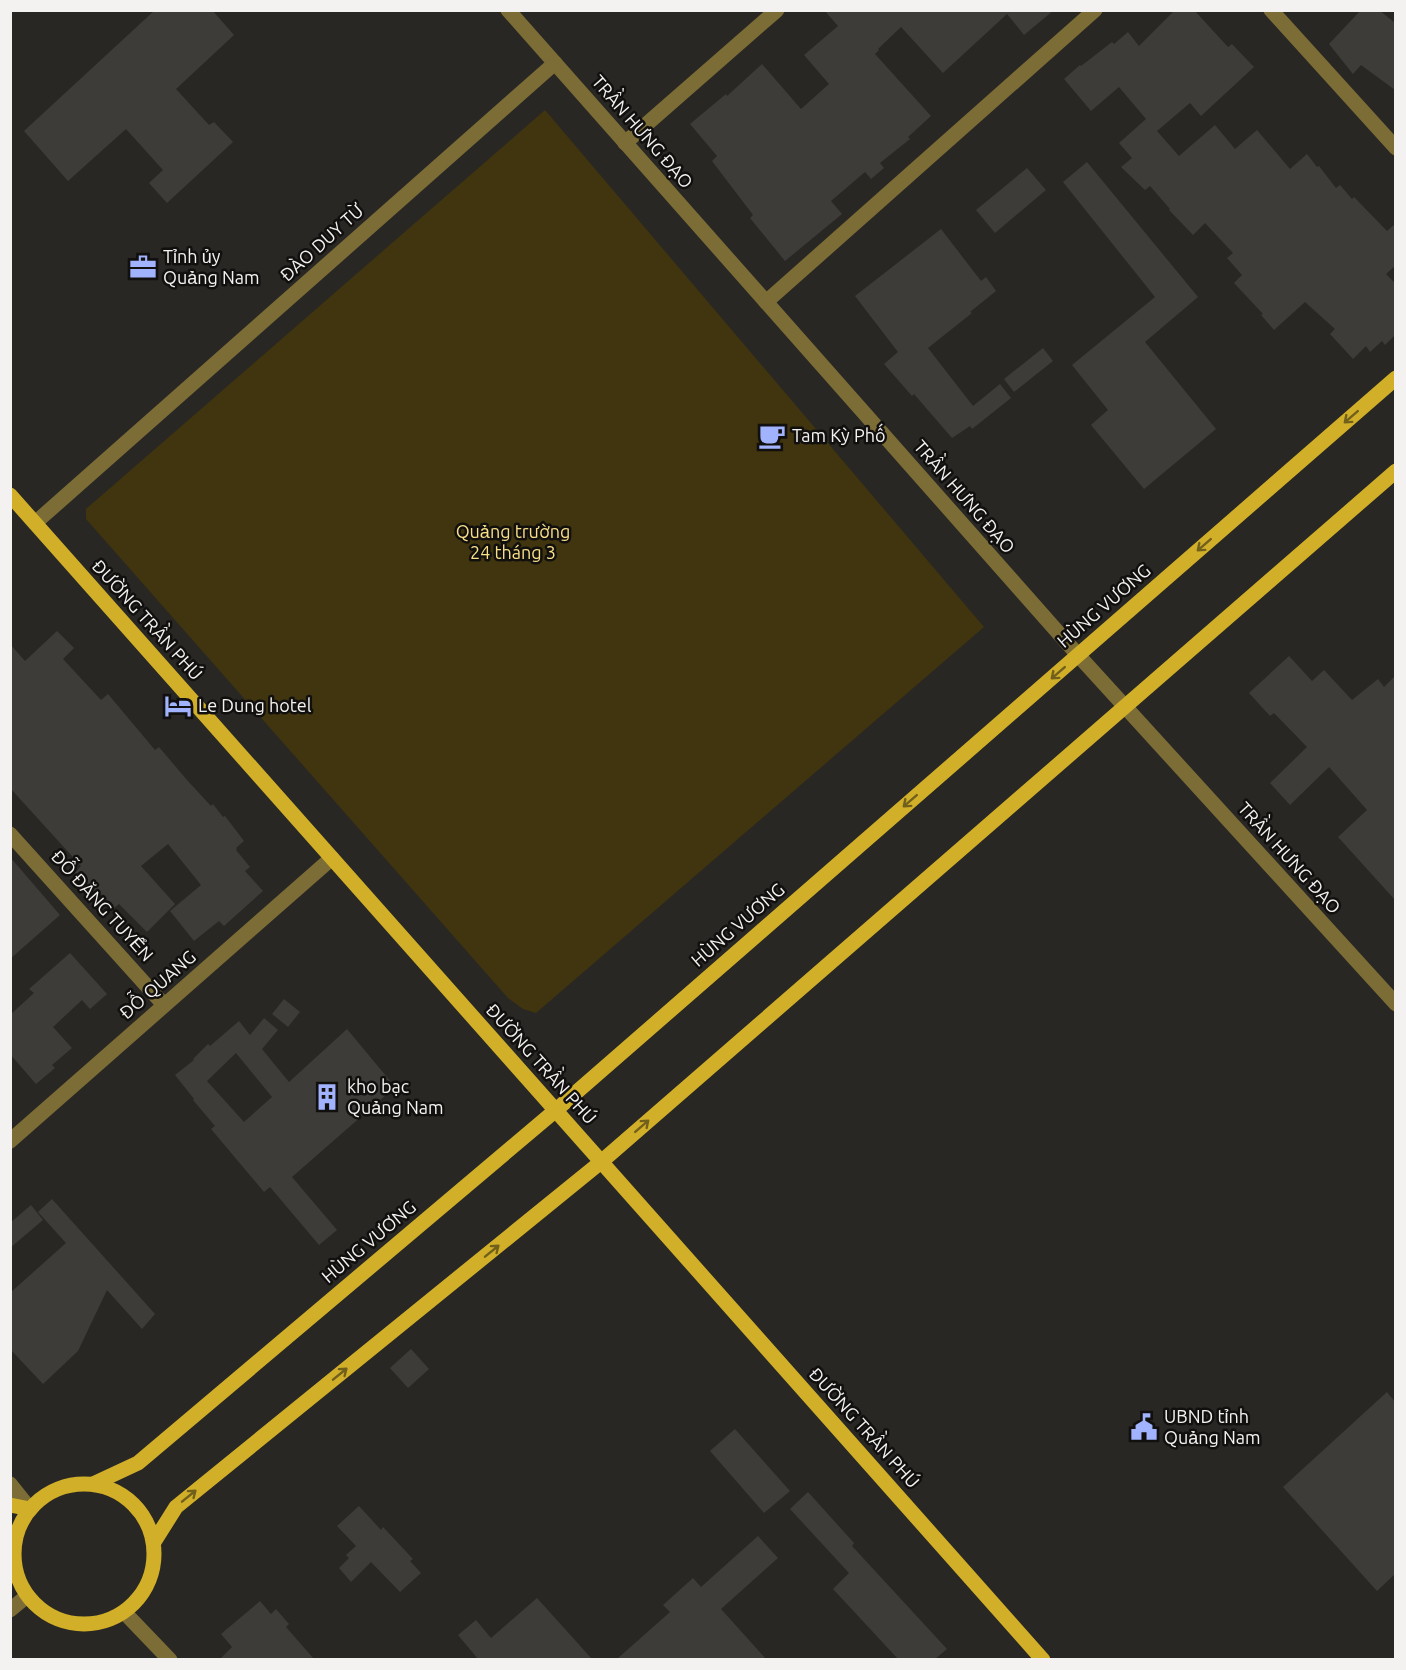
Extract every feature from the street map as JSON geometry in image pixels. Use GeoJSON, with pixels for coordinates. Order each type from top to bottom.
{"type":"FeatureCollection","features":[{"type":"Feature","properties":{"kind":"main road","name":"HÙNG VƯƠNG"},"geometry":{"type":"LineString","coordinates":[[93,1484],[138,1463],[556,1110],[1395,378]]}},
{"type":"Feature","properties":{"kind":"main road"},"geometry":{"type":"LineString","coordinates":[[154,1542],[176,1507],[601,1162],[1395,471]]}},
{"type":"Feature","properties":{"kind":"main road","name":"ĐƯỜNG TRẦN PHÚ"},"geometry":{"type":"LineString","coordinates":[[10,495],[1043,1659]]}},
{"type":"Feature","properties":{"kind":"main road"},"geometry":{"type":"LineString","coordinates":[[93,1484],[121,1494],[142,1514],[154,1542],[153,1569],[142,1593],[124,1612],[90,1625],[55,1619],[27,1596],[13,1567],[16,1536],[30,1509],[58,1488],[93,1484]]}},
{"type":"Feature","properties":{"kind":"main road"},"geometry":{"type":"LineString","coordinates":[[10,1505],[30,1509]]}},
{"type":"Feature","properties":{"kind":"street","name":"TRẦN HƯNG ĐẠO"},"geometry":{"type":"LineString","coordinates":[[508,10],[1078,655],[1395,1004]]}},
{"type":"Feature","properties":{"kind":"street"},"geometry":{"type":"LineString","coordinates":[[625,143],[777,10]]}},
{"type":"Feature","properties":{"kind":"street"},"geometry":{"type":"LineString","coordinates":[[766,302],[1095,10]]}},
{"type":"Feature","properties":{"kind":"street"},"geometry":{"type":"LineString","coordinates":[[1272,10],[1395,148]]}},
{"type":"Feature","properties":{"kind":"street","name":"ĐÀO DUY TỪ"},"geometry":{"type":"LineString","coordinates":[[35,523],[555,63]]}},
{"type":"Feature","properties":{"kind":"street","name":"ĐỖ ĐĂNG TUYỂN"},"geometry":{"type":"LineString","coordinates":[[10,834],[165,1005]]}},
{"type":"Feature","properties":{"kind":"street","name":"ĐỖ QUANG"},"geometry":{"type":"LineString","coordinates":[[13,1134],[165,1005],[332,858]]}},
{"type":"Feature","properties":{"kind":"street"},"geometry":{"type":"LineString","coordinates":[[10,1484],[30,1509]]}},
{"type":"Feature","properties":{"kind":"street"},"geometry":{"type":"LineString","coordinates":[[10,1610],[27,1596]]}},
{"type":"Feature","properties":{"kind":"street"},"geometry":{"type":"LineString","coordinates":[[124,1612],[170,1659]]}},
{"type":"Feature","properties":{"kind":"green space","name":"Quảng trường 24 tháng 3"},"geometry":{"type":"Polygon","coordinates":[[[545,110],[984,627],[536,1013],[523,1009],[508,998],[86,519],[86,509],[545,110]]]}},
{"type":"Feature","properties":{"kind":"building"},"geometry":{"type":"Polygon","coordinates":[[[155,10],[212,10],[234,35],[176,89],[209,125],[214,122],[233,142],[167,203],[149,183],[163,170],[126,129],[68,181],[24,131],[155,10]]]}},
{"type":"Feature","properties":{"kind":"building"},"geometry":{"type":"Polygon","coordinates":[[[824,10],[1054,10],[1024,35],[1007,14],[943,73],[901,27],[875,54],[931,116],[908,137],[910,139],[880,163],[884,168],[871,179],[865,172],[831,201],[842,214],[785,261],[750,218],[753,215],[712,161],[717,156],[690,124],[726,94],[727,96],[762,64],[801,109],[829,84],[804,55],[838,26],[824,10]]]}},
{"type":"Feature","properties":{"kind":"building"},"geometry":{"type":"Polygon","coordinates":[[[1175,10],[1194,10],[1228,47],[1232,44],[1254,67],[1201,116],[1190,103],[1157,131],[1179,156],[1215,125],[1235,149],[1257,130],[1290,169],[1307,154],[1336,188],[1340,185],[1387,231],[1395,224],[1395,266],[1386,274],[1395,283],[1395,335],[1385,345],[1382,341],[1370,352],[1366,346],[1353,359],[1330,334],[1335,329],[1305,302],[1274,330],[1261,315],[1263,314],[1234,283],[1242,275],[1227,258],[1233,253],[1205,223],[1193,235],[1150,186],[1145,190],[1121,167],[1132,158],[1119,143],[1146,119],[1119,87],[1091,111],[1064,79],[1080,65],[1112,42],[1114,44],[1128,32],[1139,46],[1175,10]]]}},
{"type":"Feature","properties":{"kind":"building"},"geometry":{"type":"Polygon","coordinates":[[[1361,10],[1379,10],[1395,23],[1395,90],[1361,65],[1353,74],[1329,44],[1361,10]]]}},
{"type":"Feature","properties":{"kind":"building"},"geometry":{"type":"Polygon","coordinates":[[[1087,162],[1198,297],[1145,342],[1216,429],[1144,489],[1091,425],[1108,410],[1072,365],[1155,297],[1063,182],[1087,162]]]}},
{"type":"Feature","properties":{"kind":"building"},"geometry":{"type":"Polygon","coordinates":[[[1027,168],[1046,190],[995,233],[976,210],[1027,168]]]}},
{"type":"Feature","properties":{"kind":"building"},"geometry":{"type":"Polygon","coordinates":[[[941,229],[981,281],[986,277],[996,291],[928,348],[973,406],[1000,384],[1011,398],[972,429],[970,426],[952,438],[884,364],[898,352],[855,296],[941,229]]]}},
{"type":"Feature","properties":{"kind":"building"},"geometry":{"type":"Polygon","coordinates":[[[1043,348],[1053,361],[1014,392],[1004,379],[1043,348]]]}},
{"type":"Feature","properties":{"kind":"building"},"geometry":{"type":"Polygon","coordinates":[[[57,631],[74,648],[63,659],[101,700],[108,694],[155,750],[159,747],[211,806],[213,804],[223,817],[225,816],[244,841],[236,850],[250,867],[245,871],[263,891],[224,926],[219,921],[194,941],[170,911],[201,885],[168,844],[141,866],[175,904],[147,932],[119,904],[114,908],[101,894],[96,899],[74,874],[81,866],[10,788],[10,644],[25,661],[57,631]]]}},
{"type":"Feature","properties":{"kind":"building"},"geometry":{"type":"Polygon","coordinates":[[[1289,656],[1312,681],[1324,670],[1352,700],[1378,679],[1384,687],[1395,676],[1395,900],[1338,837],[1367,810],[1329,767],[1290,805],[1270,783],[1307,747],[1274,713],[1270,716],[1249,693],[1289,656]]]}},
{"type":"Feature","properties":{"kind":"building"},"geometry":{"type":"Polygon","coordinates":[[[10,857],[60,915],[10,959],[10,857]]]}},
{"type":"Feature","properties":{"kind":"building"},"geometry":{"type":"Polygon","coordinates":[[[70,953],[107,994],[90,1009],[82,1000],[53,1027],[72,1048],[52,1065],[55,1068],[36,1084],[10,1054],[10,1015],[34,993],[29,989],[70,953]]]}},
{"type":"Feature","properties":{"kind":"building"},"geometry":{"type":"Polygon","coordinates":[[[284,999],[300,1012],[288,1027],[272,1014],[284,999]]]}},
{"type":"Feature","properties":{"kind":"building"},"geometry":{"type":"Polygon","coordinates":[[[264,1018],[278,1030],[262,1049],[289,1082],[347,1029],[391,1082],[387,1094],[292,1177],[337,1230],[319,1245],[270,1187],[264,1192],[211,1129],[215,1126],[175,1075],[194,1060],[208,1044],[210,1046],[239,1021],[250,1035],[264,1018]],[[236,1053],[207,1081],[244,1122],[272,1097],[236,1053]]]}},
{"type":"Feature","properties":{"kind":"building"},"geometry":{"type":"Polygon","coordinates":[[[52,1199],[155,1314],[142,1329],[107,1290],[78,1351],[43,1384],[10,1349],[10,1293],[66,1243],[38,1212],[52,1199]]]}},
{"type":"Feature","properties":{"kind":"building"},"geometry":{"type":"Polygon","coordinates":[[[31,1205],[43,1220],[10,1248],[10,1223],[31,1205]]]}},
{"type":"Feature","properties":{"kind":"building"},"geometry":{"type":"Polygon","coordinates":[[[411,1349],[429,1369],[408,1388],[390,1368],[411,1349]]]}},
{"type":"Feature","properties":{"kind":"building"},"geometry":{"type":"Polygon","coordinates":[[[1387,1392],[1395,1402],[1395,1574],[1377,1591],[1283,1487],[1387,1392]]]}},
{"type":"Feature","properties":{"kind":"building"},"geometry":{"type":"Polygon","coordinates":[[[735,1429],[790,1491],[764,1513],[710,1451],[735,1429]]]}},
{"type":"Feature","properties":{"kind":"building"},"geometry":{"type":"Polygon","coordinates":[[[808,1492],[854,1543],[852,1546],[947,1649],[935,1659],[898,1659],[833,1589],[849,1573],[790,1509],[808,1492]]]}},
{"type":"Feature","properties":{"kind":"building"},"geometry":{"type":"Polygon","coordinates":[[[359,1506],[381,1530],[383,1527],[413,1559],[410,1561],[421,1573],[400,1592],[371,1562],[351,1582],[339,1568],[349,1558],[346,1555],[356,1546],[337,1526],[359,1506]]]}},
{"type":"Feature","properties":{"kind":"building"},"geometry":{"type":"Polygon","coordinates":[[[758,1536],[778,1558],[721,1609],[766,1659],[617,1659],[670,1612],[663,1605],[693,1578],[701,1587],[758,1536]]]}},
{"type":"Feature","properties":{"kind":"building"},"geometry":{"type":"Polygon","coordinates":[[[537,1598],[592,1659],[478,1659],[458,1635],[476,1620],[491,1638],[537,1598]]]}},
{"type":"Feature","properties":{"kind":"building"},"geometry":{"type":"Polygon","coordinates":[[[260,1601],[271,1614],[276,1609],[289,1624],[286,1627],[314,1659],[220,1659],[232,1647],[221,1634],[260,1601]]]}},
{"type":"Feature","properties":{"kind":"place","name":"Tỉnh ủy Quảng Nam"},"geometry":{"type":"Point","coordinates":[143,267]}},
{"type":"Feature","properties":{"kind":"place","name":"Tam Kỳ Phố"},"geometry":{"type":"Point","coordinates":[772,436]}},
{"type":"Feature","properties":{"kind":"place","name":"Le Dung hotel"},"geometry":{"type":"Point","coordinates":[178,706]}},
{"type":"Feature","properties":{"kind":"place","name":"kho bạc Quảng Nam"},"geometry":{"type":"Point","coordinates":[327,1097]}},
{"type":"Feature","properties":{"kind":"place","name":"UBND tỉnh Quảng Nam"},"geometry":{"type":"Point","coordinates":[1144,1427]}}]}
